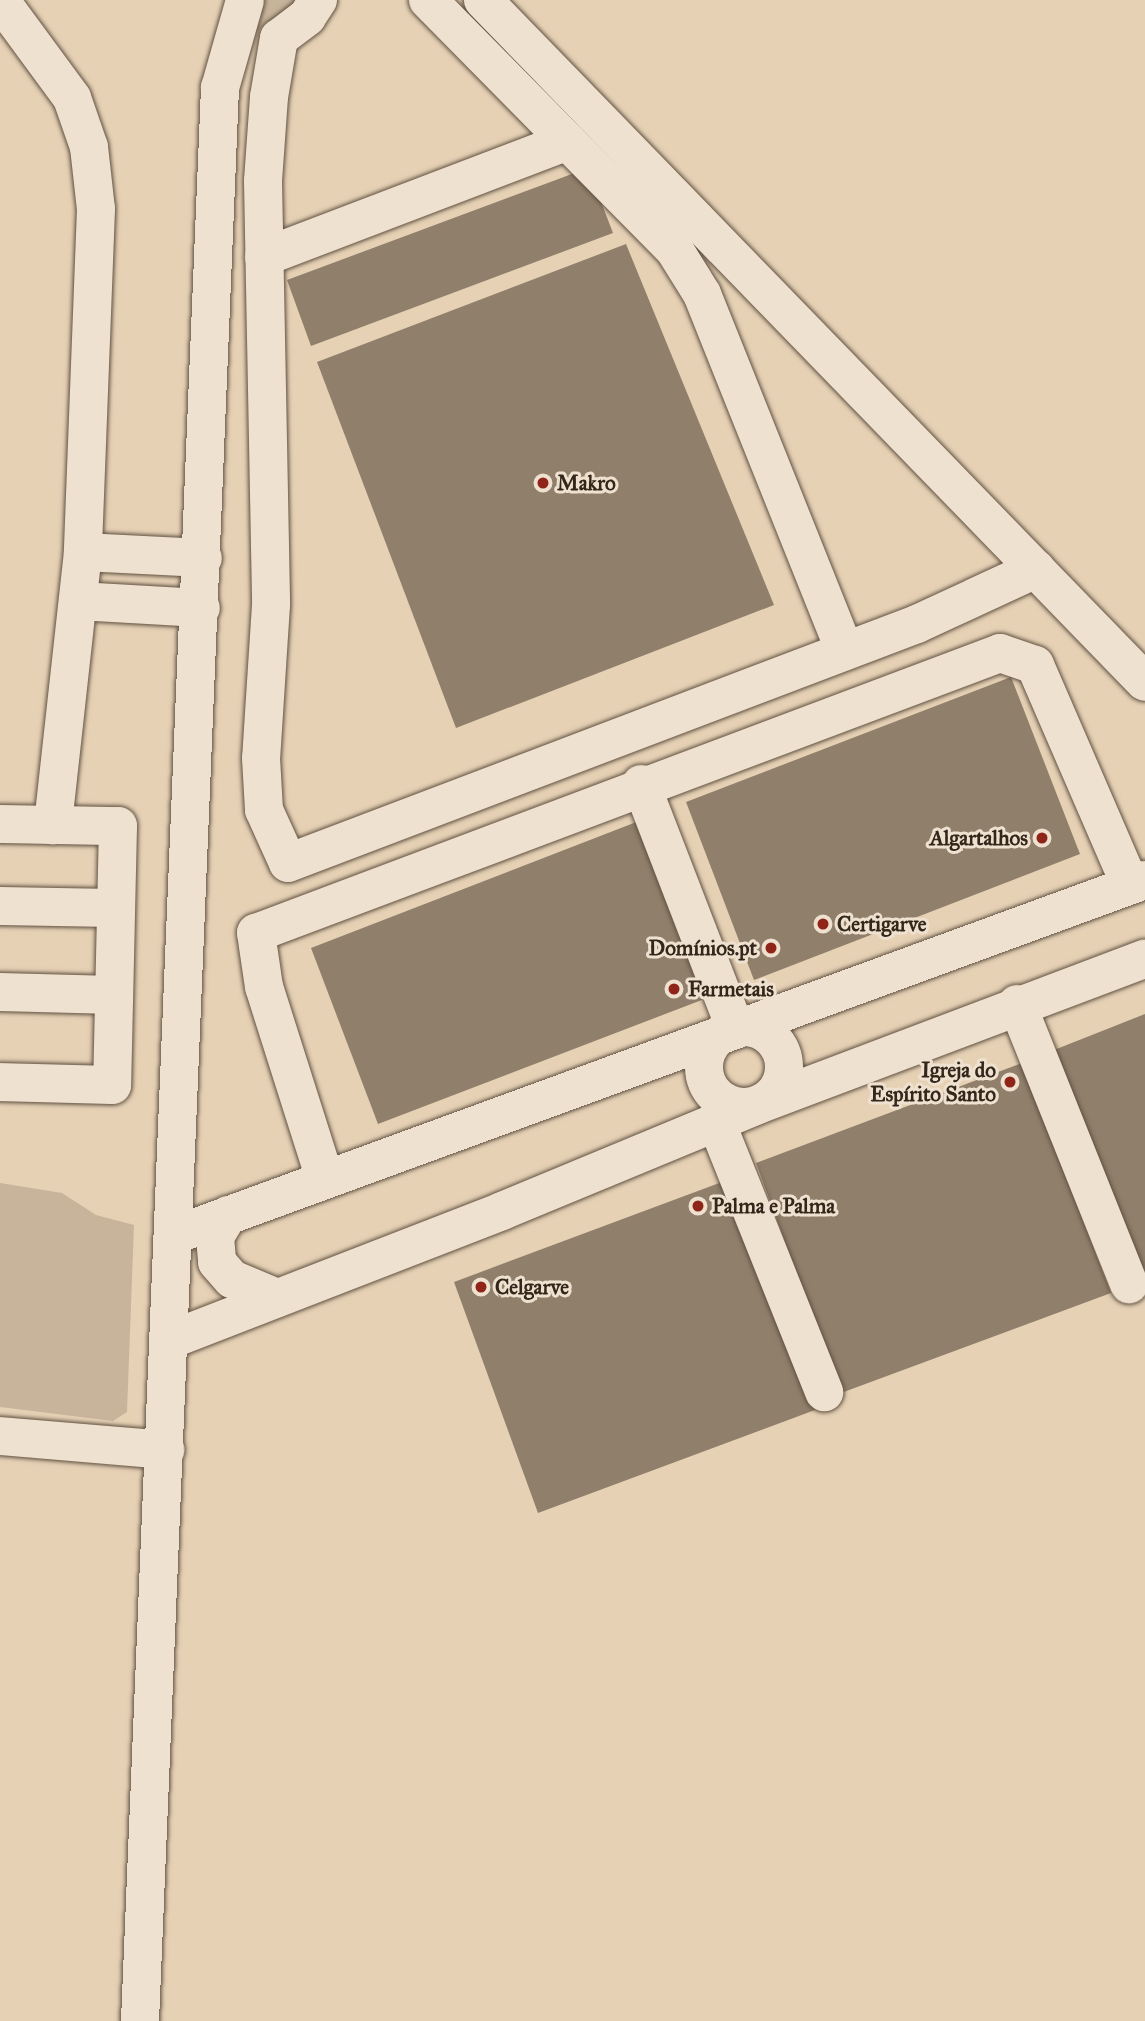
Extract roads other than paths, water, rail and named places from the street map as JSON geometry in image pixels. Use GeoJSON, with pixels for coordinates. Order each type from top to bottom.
{"type":"FeatureCollection","features":[{"type":"Feature","properties":{"kind":"street"},"geometry":{"type":"LineString","coordinates":[[0,0],[72,98],[89,147],[96,209],[83,552],[53,825]]}},
{"type":"Feature","properties":{"kind":"street"},"geometry":{"type":"LineString","coordinates":[[140,2021],[203,558],[220,88],[215,57],[217,0]]}},
{"type":"Feature","properties":{"kind":"street"},"geometry":{"type":"LineString","coordinates":[[220,88],[246,0]]}},
{"type":"Feature","properties":{"kind":"street"},"geometry":{"type":"LineString","coordinates":[[318,0],[307,17],[279,38],[269,97],[264,257],[271,605],[261,758],[264,810],[288,863],[369,828],[608,744],[844,649],[917,624],[1036,569]]}},
{"type":"Feature","properties":{"kind":"street"},"geometry":{"type":"LineString","coordinates":[[428,0],[457,26],[674,249],[702,294],[844,649]]}},
{"type":"Feature","properties":{"kind":"street"},"geometry":{"type":"LineString","coordinates":[[483,0],[1145,682]]}},
{"type":"Feature","properties":{"kind":"street"},"geometry":{"type":"LineString","coordinates":[[264,257],[567,141]]}},
{"type":"Feature","properties":{"kind":"street"},"geometry":{"type":"LineString","coordinates":[[83,552],[203,558]]}},
{"type":"Feature","properties":{"kind":"street"},"geometry":{"type":"LineString","coordinates":[[78,601],[201,608]]}},
{"type":"Feature","properties":{"kind":"street"},"geometry":{"type":"LineString","coordinates":[[175,1235],[1138,882],[1035,665],[1000,653],[641,784],[256,933],[264,987],[325,1179]]}},
{"type":"Feature","properties":{"kind":"street"},"geometry":{"type":"LineString","coordinates":[[641,784],[736,1028]]}},
{"type":"Feature","properties":{"kind":"street"},"geometry":{"type":"LineString","coordinates":[[0,824],[118,826],[112,1084],[0,1082]]}},
{"type":"Feature","properties":{"kind":"street"},"geometry":{"type":"LineString","coordinates":[[0,906],[114,908]]}},
{"type":"Feature","properties":{"kind":"street"},"geometry":{"type":"LineString","coordinates":[[170,1340],[717,1124],[755,1106],[767,1100],[782,1080],[782,1053],[770,1035],[758,1029],[736,1028],[712,1043],[704,1072],[720,1099],[733,1105],[755,1106],[1017,1004],[1145,959]]}},
{"type":"Feature","properties":{"kind":"street"},"geometry":{"type":"LineString","coordinates":[[0,992],[114,995]]}},
{"type":"Feature","properties":{"kind":"street"},"geometry":{"type":"LineString","coordinates":[[1017,1004],[1129,1284]]}},
{"type":"Feature","properties":{"kind":"street"},"geometry":{"type":"LineString","coordinates":[[717,1124],[824,1392]]}},
{"type":"Feature","properties":{"kind":"street"},"geometry":{"type":"LineString","coordinates":[[228,1215],[215,1237],[217,1262],[232,1279],[277,1298]]}},
{"type":"Feature","properties":{"kind":"street"},"geometry":{"type":"LineString","coordinates":[[0,1436],[165,1450]]}},
{"type":"Feature","properties":{"kind":"place","name":"Makro"},"geometry":{"type":"Point","coordinates":[543,483]}},
{"type":"Feature","properties":{"kind":"place","name":"Algartalhos"},"geometry":{"type":"Point","coordinates":[1042,838]}},
{"type":"Feature","properties":{"kind":"place","name":"Certigarve"},"geometry":{"type":"Point","coordinates":[823,924]}},
{"type":"Feature","properties":{"kind":"place","name":"Domínios.pt"},"geometry":{"type":"Point","coordinates":[771,948]}},
{"type":"Feature","properties":{"kind":"place","name":"Farmetais"},"geometry":{"type":"Point","coordinates":[674,989]}},
{"type":"Feature","properties":{"kind":"place","name":"Igreja do Espírito Santo"},"geometry":{"type":"Point","coordinates":[1010,1082]}},
{"type":"Feature","properties":{"kind":"place","name":"Palma e Palma"},"geometry":{"type":"Point","coordinates":[698,1206]}},
{"type":"Feature","properties":{"kind":"place","name":"Celgarve"},"geometry":{"type":"Point","coordinates":[481,1287]}}]}
